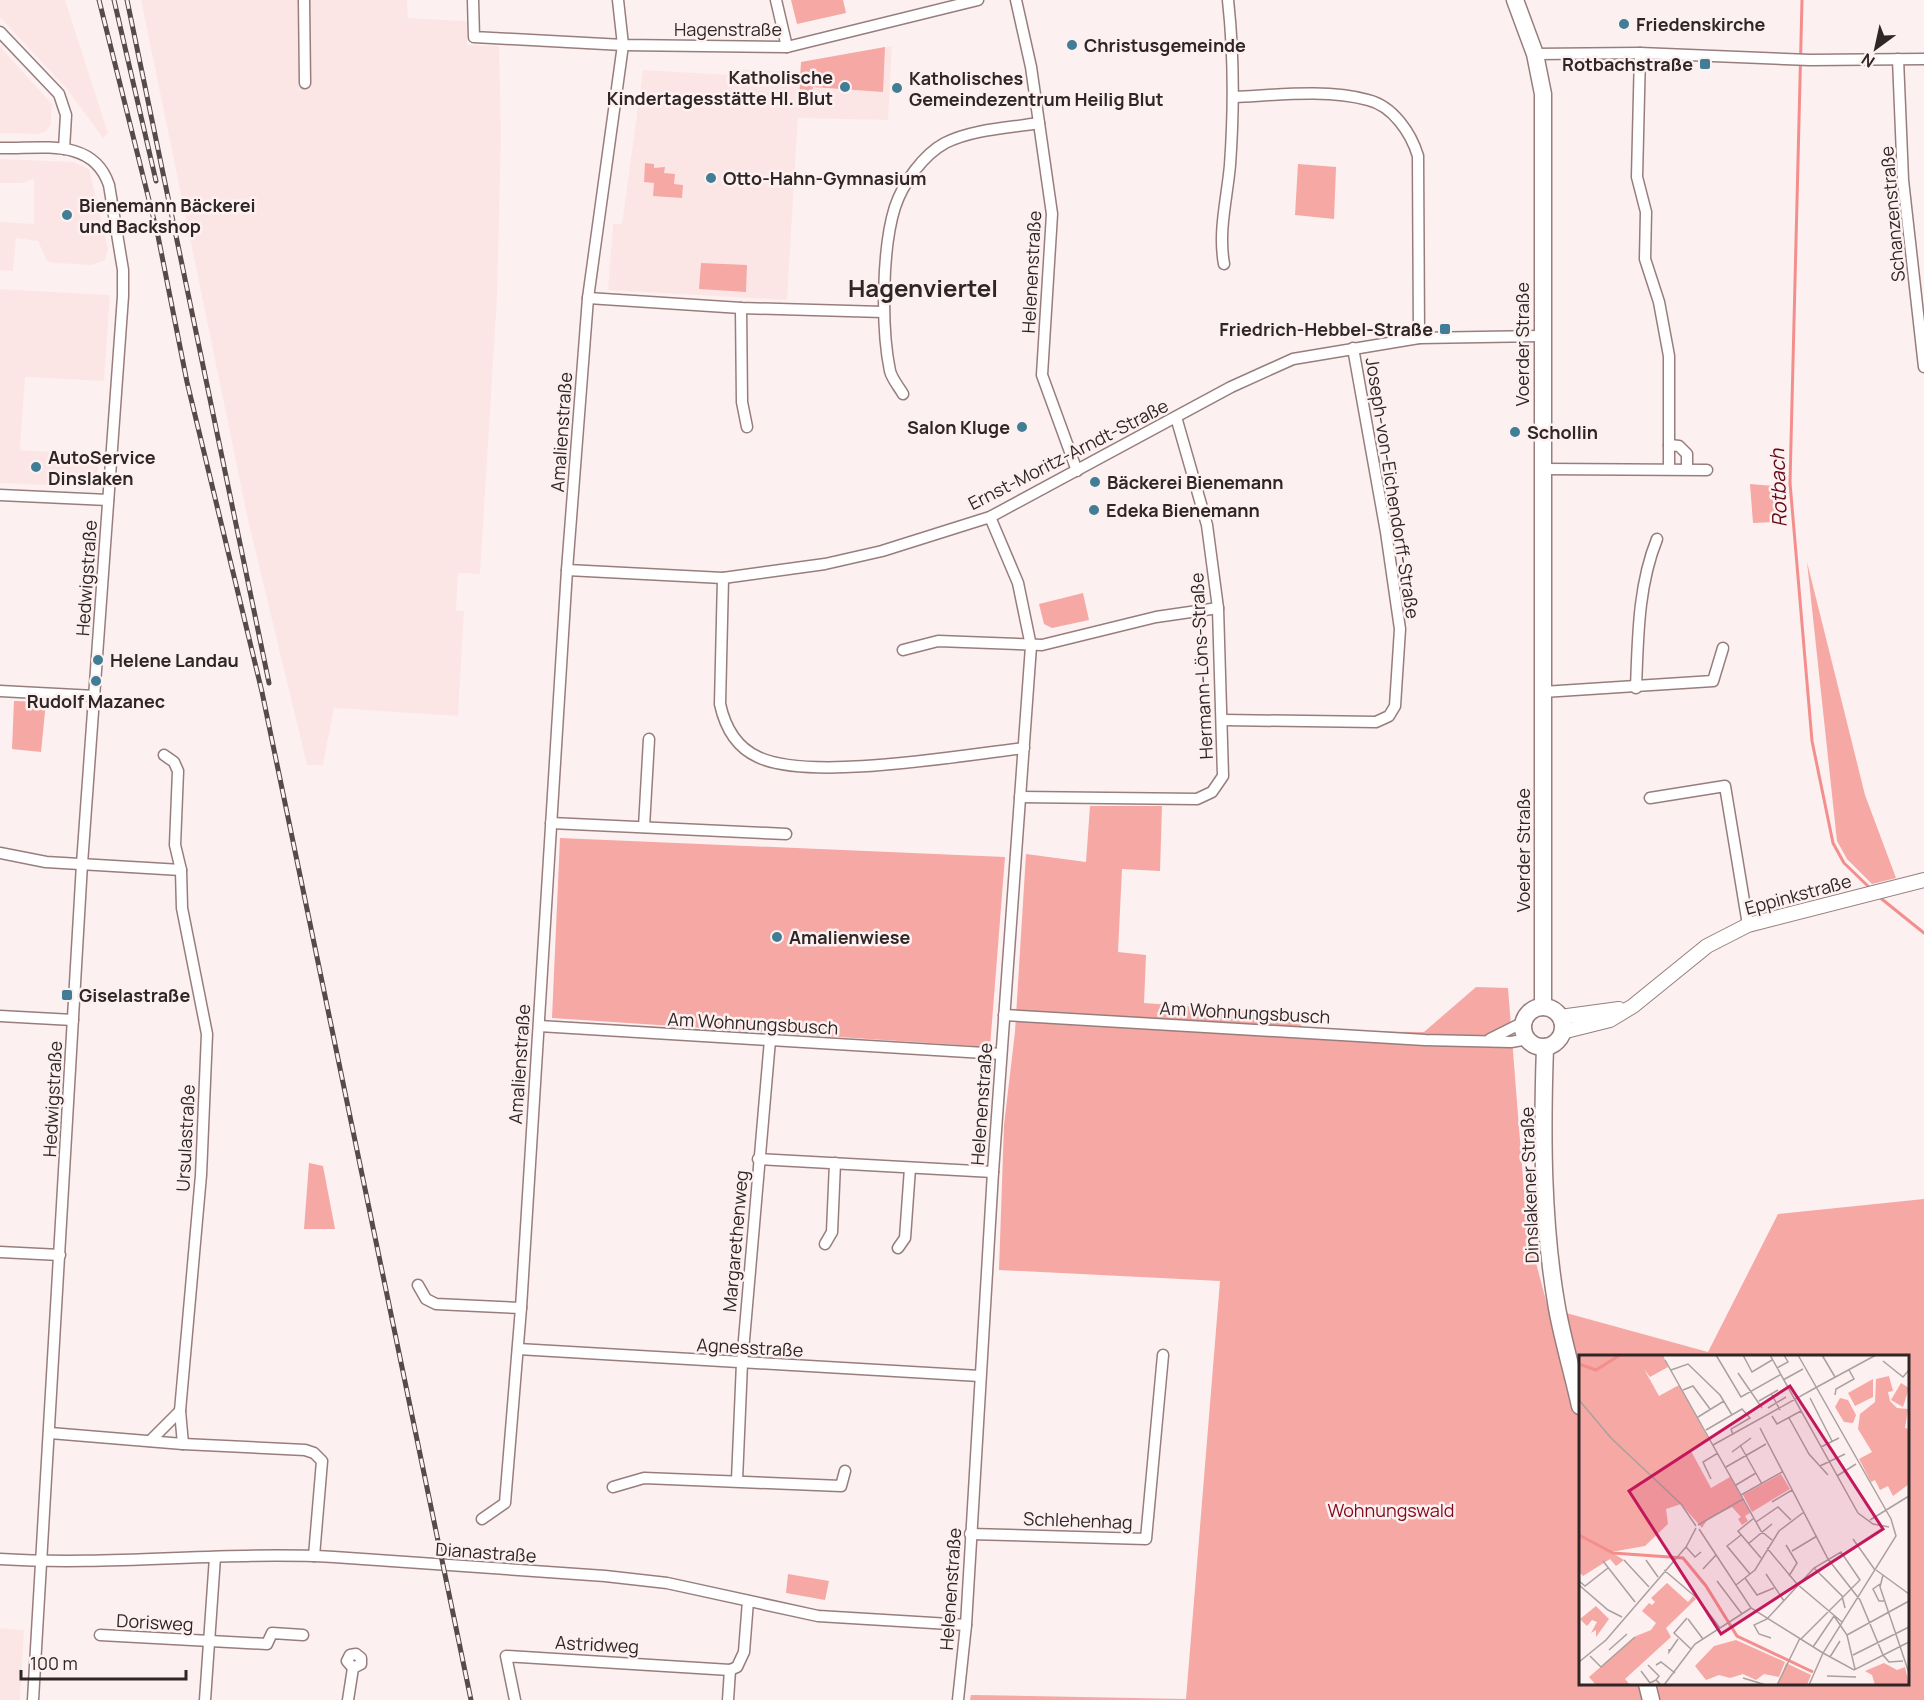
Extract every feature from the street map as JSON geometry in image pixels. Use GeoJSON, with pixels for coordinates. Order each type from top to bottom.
{"type":"FeatureCollection","features":[{"type":"Feature","properties":{"kind":"main road","name":"Voerder Straße"},"geometry":{"type":"LineString","coordinates":[[1515,0],[1535,54],[1543,94],[1540,336],[1543,469],[1543,1007]]}},
{"type":"Feature","properties":{"kind":"main road"},"geometry":{"type":"LineString","coordinates":[[1543,1007],[1553,1010],[1561,1025],[1556,1042],[1545,1047],[1535,1045],[1526,1031],[1531,1012],[1543,1007]]}},
{"type":"Feature","properties":{"kind":"main road","name":"Dinslakener Straße"},"geometry":{"type":"LineString","coordinates":[[1545,1047],[1546,1206],[1550,1257],[1557,1309],[1579,1398]]}},
{"type":"Feature","properties":{"kind":"main road"},"geometry":{"type":"LineString","coordinates":[[1647,1685],[1651,1700]]}},
{"type":"Feature","properties":{"kind":"street"},"geometry":{"type":"LineString","coordinates":[[304,0],[305,82]]}},
{"type":"Feature","properties":{"kind":"street","name":"Hagenstraße"},"geometry":{"type":"LineString","coordinates":[[473,0],[474,37],[623,45],[787,47],[978,0]]}},
{"type":"Feature","properties":{"kind":"street","name":"Amalienstraße"},"geometry":{"type":"LineString","coordinates":[[482,1519],[505,1503],[521,1308],[567,570],[588,298],[623,45],[618,0]]}},
{"type":"Feature","properties":{"kind":"street"},"geometry":{"type":"LineString","coordinates":[[776,0],[787,47]]}},
{"type":"Feature","properties":{"kind":"street","name":"Helenenstraße"},"geometry":{"type":"LineString","coordinates":[[1016,0],[1031,67],[1052,214],[1042,375],[1077,471]]}},
{"type":"Feature","properties":{"kind":"street"},"geometry":{"type":"LineString","coordinates":[[1224,264],[1220,242],[1229,177],[1235,97],[1228,0]]}},
{"type":"Feature","properties":{"kind":"street"},"geometry":{"type":"LineString","coordinates":[[0,32],[59,94],[66,115],[64,149]]}},
{"type":"Feature","properties":{"kind":"street"},"geometry":{"type":"LineString","coordinates":[[1640,53],[1637,177],[1646,212],[1645,260],[1659,302],[1669,356],[1669,469]]}},
{"type":"Feature","properties":{"kind":"street"},"geometry":{"type":"LineString","coordinates":[[1535,54],[1640,53],[1810,60],[1924,59]]}},
{"type":"Feature","properties":{"kind":"street","name":"Schanzenstraße"},"geometry":{"type":"LineString","coordinates":[[1898,59],[1903,180],[1924,366]]}},
{"type":"Feature","properties":{"kind":"street"},"geometry":{"type":"LineString","coordinates":[[1235,97],[1290,94],[1370,100],[1388,110],[1413,139],[1418,156],[1419,338]]}},
{"type":"Feature","properties":{"kind":"street"},"geometry":{"type":"LineString","coordinates":[[903,394],[890,373],[883,312],[895,207],[905,186],[924,159],[946,143],[979,133],[1039,123]]}},
{"type":"Feature","properties":{"kind":"street","name":"Hedwigstraße"},"geometry":{"type":"LineString","coordinates":[[0,148],[64,149],[88,155],[105,173],[123,270],[82,864],[33,1700]]}},
{"type":"Feature","properties":{"kind":"street"},"geometry":{"type":"LineString","coordinates":[[588,298],[741,308],[883,312]]}},
{"type":"Feature","properties":{"kind":"street"},"geometry":{"type":"LineString","coordinates":[[741,308],[742,402],[747,427]]}},
{"type":"Feature","properties":{"kind":"street","name":"Ernst-Moritz-Arndt-Straße"},"geometry":{"type":"LineString","coordinates":[[567,570],[723,578],[825,564],[882,551],[990,517],[1231,387],[1293,359],[1419,338],[1540,336]]}},
{"type":"Feature","properties":{"kind":"street","name":"Joseph-von-Eichendorff-Straße"},"geometry":{"type":"LineString","coordinates":[[1223,720],[1376,722],[1389,716],[1395,706],[1400,629],[1386,532],[1353,348]]}},
{"type":"Feature","properties":{"kind":"street","name":"Hermann-Löns-Straße"},"geometry":{"type":"LineString","coordinates":[[1020,797],[1197,799],[1212,792],[1223,776],[1218,609],[1207,525],[1176,417]]}},
{"type":"Feature","properties":{"kind":"street"},"geometry":{"type":"LineString","coordinates":[[1669,445],[1679,446],[1687,454],[1687,469]]}},
{"type":"Feature","properties":{"kind":"street"},"geometry":{"type":"LineString","coordinates":[[1543,469],[1707,471]]}},
{"type":"Feature","properties":{"kind":"street","name":"Hedwigstraße"},"geometry":{"type":"LineString","coordinates":[[0,495],[108,500]]}},
{"type":"Feature","properties":{"kind":"street","name":"Helenenstraße"},"geometry":{"type":"LineString","coordinates":[[958,1700],[966,1625],[993,1172],[1031,646],[1018,584],[990,517]]}},
{"type":"Feature","properties":{"kind":"street"},"geometry":{"type":"LineString","coordinates":[[1636,688],[1638,618],[1649,558],[1657,539]]}},
{"type":"Feature","properties":{"kind":"street"},"geometry":{"type":"LineString","coordinates":[[723,578],[720,694],[723,718],[731,736],[760,758],[788,765],[852,767],[1024,748]]}},
{"type":"Feature","properties":{"kind":"street"},"geometry":{"type":"LineString","coordinates":[[903,650],[938,641],[1031,646],[1156,617],[1218,609]]}},
{"type":"Feature","properties":{"kind":"street"},"geometry":{"type":"LineString","coordinates":[[1543,692],[1636,688],[1713,681],[1723,648]]}},
{"type":"Feature","properties":{"kind":"street"},"geometry":{"type":"LineString","coordinates":[[0,691],[95,696]]}},
{"type":"Feature","properties":{"kind":"street"},"geometry":{"type":"LineString","coordinates":[[644,827],[649,739]]}},
{"type":"Feature","properties":{"kind":"street","name":"Ursulastraße"},"geometry":{"type":"LineString","coordinates":[[164,754],[174,762],[178,771],[175,845],[181,870],[182,908],[207,1034],[201,1175],[180,1411],[183,1419],[183,1444]]}},
{"type":"Feature","properties":{"kind":"street"},"geometry":{"type":"LineString","coordinates":[[1650,798],[1725,786],[1748,925]]}},
{"type":"Feature","properties":{"kind":"street"},"geometry":{"type":"LineString","coordinates":[[551,823],[786,834]]}},
{"type":"Feature","properties":{"kind":"street"},"geometry":{"type":"LineString","coordinates":[[0,853],[46,862],[181,870]]}},
{"type":"Feature","properties":{"kind":"street","name":"Eppinkstraße"},"geometry":{"type":"LineString","coordinates":[[1561,1025],[1610,1020],[1633,1006],[1707,946],[1748,925],[1924,880]]}},
{"type":"Feature","properties":{"kind":"street","name":"Am Wohnungsbusch"},"geometry":{"type":"LineString","coordinates":[[1004,1015],[1484,1041],[1526,1031]]}},
{"type":"Feature","properties":{"kind":"street"},"geometry":{"type":"LineString","coordinates":[[0,1016],[74,1020]]}},
{"type":"Feature","properties":{"kind":"street","name":"Am Wohnungsbusch"},"geometry":{"type":"LineString","coordinates":[[539,1026],[1001,1054]]}},
{"type":"Feature","properties":{"kind":"street","name":"Am Wohnungsbusch"},"geometry":{"type":"LineString","coordinates":[[1484,1041],[1526,1031]]}},
{"type":"Feature","properties":{"kind":"street","name":"Margarethenweg"},"geometry":{"type":"LineString","coordinates":[[737,1480],[742,1363],[770,1040]]}},
{"type":"Feature","properties":{"kind":"street"},"geometry":{"type":"LineString","coordinates":[[758,1159],[993,1172]]}},
{"type":"Feature","properties":{"kind":"street"},"geometry":{"type":"LineString","coordinates":[[825,1244],[832,1232],[836,1163]]}},
{"type":"Feature","properties":{"kind":"street"},"geometry":{"type":"LineString","coordinates":[[898,1248],[905,1238],[910,1167]]}},
{"type":"Feature","properties":{"kind":"street"},"geometry":{"type":"LineString","coordinates":[[0,1252],[60,1255]]}},
{"type":"Feature","properties":{"kind":"street"},"geometry":{"type":"LineString","coordinates":[[418,1285],[426,1299],[436,1304],[521,1308]]}},
{"type":"Feature","properties":{"kind":"street","name":"Agnesstraße"},"geometry":{"type":"LineString","coordinates":[[518,1349],[980,1376]]}},
{"type":"Feature","properties":{"kind":"street","name":"Schlehenhag"},"geometry":{"type":"LineString","coordinates":[[970,1534],[1146,1539],[1163,1355]]}},
{"type":"Feature","properties":{"kind":"street"},"geometry":{"type":"LineString","coordinates":[[150,1441],[180,1411]]}},
{"type":"Feature","properties":{"kind":"street"},"geometry":{"type":"LineString","coordinates":[[50,1433],[183,1444],[305,1450],[314,1453],[322,1461],[314,1556]]}},
{"type":"Feature","properties":{"kind":"street"},"geometry":{"type":"LineString","coordinates":[[613,1486],[644,1478],[842,1486],[845,1471]]}},
{"type":"Feature","properties":{"kind":"street","name":"Dianastraße"},"geometry":{"type":"LineString","coordinates":[[0,1559],[314,1556],[604,1576],[667,1583],[818,1616],[966,1625]]}},
{"type":"Feature","properties":{"kind":"street","name":"Dorisweg"},"geometry":{"type":"LineString","coordinates":[[205,1700],[215,1557]]}},
{"type":"Feature","properties":{"kind":"street"},"geometry":{"type":"LineString","coordinates":[[728,1700],[730,1670],[737,1667],[744,1652],[748,1601]]}},
{"type":"Feature","properties":{"kind":"street","name":"Dorisweg"},"geometry":{"type":"LineString","coordinates":[[100,1635],[267,1644],[272,1633],[303,1635]]}},
{"type":"Feature","properties":{"kind":"street","name":"Astridweg"},"geometry":{"type":"LineString","coordinates":[[515,1700],[506,1656],[730,1670]]}},
{"type":"Feature","properties":{"kind":"street"},"geometry":{"type":"LineString","coordinates":[[348,1700],[353,1668]]}},
{"type":"Feature","properties":{"kind":"shaded area"},"geometry":{"type":"Polygon","coordinates":[[[0,0],[65,0],[108,133],[103,138],[67,89],[0,17],[0,0]]]}},
{"type":"Feature","properties":{"kind":"shaded area"},"geometry":{"type":"Polygon","coordinates":[[[141,0],[407,0],[408,18],[467,21],[467,45],[499,46],[501,134],[497,298],[480,574],[458,573],[456,610],[464,611],[458,716],[334,708],[323,765],[307,765],[248,520],[141,0]]]}},
{"type":"Feature","properties":{"kind":"shaded area","name":"Otto-Hahn-Gymnasium"},"geometry":{"type":"Polygon","coordinates":[[[892,46],[888,120],[798,118],[787,300],[608,290],[613,224],[622,224],[643,70],[730,75],[731,69],[800,72],[801,62],[892,46]]]}},
{"type":"Feature","properties":{"kind":"shaded area"},"geometry":{"type":"Polygon","coordinates":[[[0,47],[52,104],[51,124],[46,131],[38,134],[0,133],[0,47]]]}},
{"type":"Feature","properties":{"kind":"shaded area"},"geometry":{"type":"Polygon","coordinates":[[[0,159],[73,162],[89,169],[108,249],[105,260],[92,265],[54,263],[47,261],[38,241],[16,238],[13,271],[0,270],[0,222],[34,224],[34,179],[22,183],[0,183],[0,159]]]}},
{"type":"Feature","properties":{"kind":"shaded area"},"geometry":{"type":"Polygon","coordinates":[[[0,289],[110,295],[104,381],[25,377],[20,450],[99,455],[97,482],[93,487],[0,483],[0,289]]]}},
{"type":"Feature","properties":{"kind":"shaded area"},"geometry":{"type":"Polygon","coordinates":[[[0,1628],[24,1630],[20,1700],[0,1700],[0,1628]]]}},
{"type":"Feature","properties":{"kind":"green space"},"geometry":{"type":"Polygon","coordinates":[[[791,0],[843,0],[846,13],[797,24],[791,0]]]}},
{"type":"Feature","properties":{"kind":"green space"},"geometry":{"type":"Polygon","coordinates":[[[885,47],[883,92],[813,87],[811,103],[799,102],[801,62],[885,47]]]}},
{"type":"Feature","properties":{"kind":"green space"},"geometry":{"type":"Polygon","coordinates":[[[645,163],[654,164],[654,168],[665,167],[664,173],[675,174],[674,184],[683,185],[682,198],[653,196],[654,183],[644,182],[645,163]]]}},
{"type":"Feature","properties":{"kind":"green space"},"geometry":{"type":"Polygon","coordinates":[[[1298,164],[1336,167],[1334,219],[1295,215],[1298,164]]]}},
{"type":"Feature","properties":{"kind":"green space"},"geometry":{"type":"Polygon","coordinates":[[[701,263],[747,265],[746,292],[699,289],[701,263]]]}},
{"type":"Feature","properties":{"kind":"green space"},"geometry":{"type":"Polygon","coordinates":[[[1750,484],[1774,486],[1774,522],[1753,523],[1750,484]]]}},
{"type":"Feature","properties":{"kind":"green space"},"geometry":{"type":"Polygon","coordinates":[[[1807,562],[1865,795],[1896,878],[1872,884],[1847,859],[1837,841],[1807,562]]]}},
{"type":"Feature","properties":{"kind":"green space"},"geometry":{"type":"Polygon","coordinates":[[[1083,593],[1089,620],[1052,628],[1044,624],[1039,604],[1083,593]]]}},
{"type":"Feature","properties":{"kind":"green space"},"geometry":{"type":"Polygon","coordinates":[[[14,701],[46,702],[41,752],[12,749],[14,701]]]}},
{"type":"Feature","properties":{"kind":"green space","name":"Wohnungswald"},"geometry":{"type":"Polygon","coordinates":[[[1090,806],[1162,806],[1160,871],[1122,869],[1118,952],[1146,955],[1144,1003],[1284,1013],[1309,1031],[1424,1032],[1476,987],[1508,988],[1527,1229],[1548,1308],[1708,1352],[1778,1214],[1924,1199],[1924,1700],[970,1700],[971,1695],[1186,1699],[1220,1281],[999,1270],[1004,1125],[1015,1032],[1026,854],[1086,862],[1090,806]]]}},
{"type":"Feature","properties":{"kind":"green space","name":"Amalienwiese"},"geometry":{"type":"Polygon","coordinates":[[[560,838],[1005,857],[990,1047],[552,1018],[560,838]]]}},
{"type":"Feature","properties":{"kind":"green space"},"geometry":{"type":"Polygon","coordinates":[[[309,1163],[323,1166],[335,1229],[304,1229],[309,1163]]]}},
{"type":"Feature","properties":{"kind":"green space"},"geometry":{"type":"Polygon","coordinates":[[[788,1574],[829,1581],[825,1600],[786,1593],[788,1574]]]}},
{"type":"Feature","properties":{"kind":"waterway","name":"Rotbach"},"geometry":{"type":"LineString","coordinates":[[1802,0],[1790,483],[1812,741],[1833,843],[1844,863],[1872,890]]}},
{"type":"Feature","properties":{"kind":"waterway","name":"Rotbach"},"geometry":{"type":"LineString","coordinates":[[1878,896],[1924,933]]}},
{"type":"Feature","properties":{"kind":"railway"},"geometry":{"type":"LineString","coordinates":[[99,0],[158,236],[187,382],[262,692],[471,1700]]}},
{"type":"Feature","properties":{"kind":"railway"},"geometry":{"type":"LineString","coordinates":[[114,0],[156,181]]}},
{"type":"Feature","properties":{"kind":"railway"},"geometry":{"type":"LineString","coordinates":[[127,0],[269,683]]}},
{"type":"Feature","properties":{"kind":"place","name":"Friedenskirche"},"geometry":{"type":"Point","coordinates":[1624,24]}},
{"type":"Feature","properties":{"kind":"place","name":"Christusgemeinde"},"geometry":{"type":"Point","coordinates":[1072,45]}},
{"type":"Feature","properties":{"kind":"place","name":"Rotbachstraße"},"geometry":{"type":"Point","coordinates":[1705,64]}},
{"type":"Feature","properties":{"kind":"place","name":"Katholische Kindertagesstätte Hl. Blut"},"geometry":{"type":"Point","coordinates":[845,87]}},
{"type":"Feature","properties":{"kind":"place","name":"Katholisches Gemeindezentrum Heilig Blut"},"geometry":{"type":"Point","coordinates":[897,88]}},
{"type":"Feature","properties":{"kind":"place","name":"Otto-Hahn-Gymnasium"},"geometry":{"type":"Point","coordinates":[711,178]}},
{"type":"Feature","properties":{"kind":"place","name":"Bienemann Bäckerei und Backshop"},"geometry":{"type":"Point","coordinates":[67,215]}},
{"type":"Feature","properties":{"kind":"place","name":"Friedrich-Hebbel-Straße"},"geometry":{"type":"Point","coordinates":[1445,329]}},
{"type":"Feature","properties":{"kind":"place","name":"Salon Kluge"},"geometry":{"type":"Point","coordinates":[1022,427]}},
{"type":"Feature","properties":{"kind":"place","name":"Schollin"},"geometry":{"type":"Point","coordinates":[1515,432]}},
{"type":"Feature","properties":{"kind":"place","name":"AutoService Dinslaken"},"geometry":{"type":"Point","coordinates":[36,467]}},
{"type":"Feature","properties":{"kind":"place","name":"Bäckerei Bienemann"},"geometry":{"type":"Point","coordinates":[1095,482]}},
{"type":"Feature","properties":{"kind":"place","name":"Edeka Bienemann"},"geometry":{"type":"Point","coordinates":[1094,510]}},
{"type":"Feature","properties":{"kind":"place","name":"Helene Landau"},"geometry":{"type":"Point","coordinates":[98,660]}},
{"type":"Feature","properties":{"kind":"place","name":"Rudolf Mazanec"},"geometry":{"type":"Point","coordinates":[96,681]}},
{"type":"Feature","properties":{"kind":"place","name":"Amalienwiese"},"geometry":{"type":"Point","coordinates":[777,937]}},
{"type":"Feature","properties":{"kind":"place","name":"Giselastraße"},"geometry":{"type":"Point","coordinates":[67,995]}},
{"type":"Feature","properties":{"kind":"district","name":"Hagenviertel"},"geometry":{"type":"Point","coordinates":[923,287]}}]}
